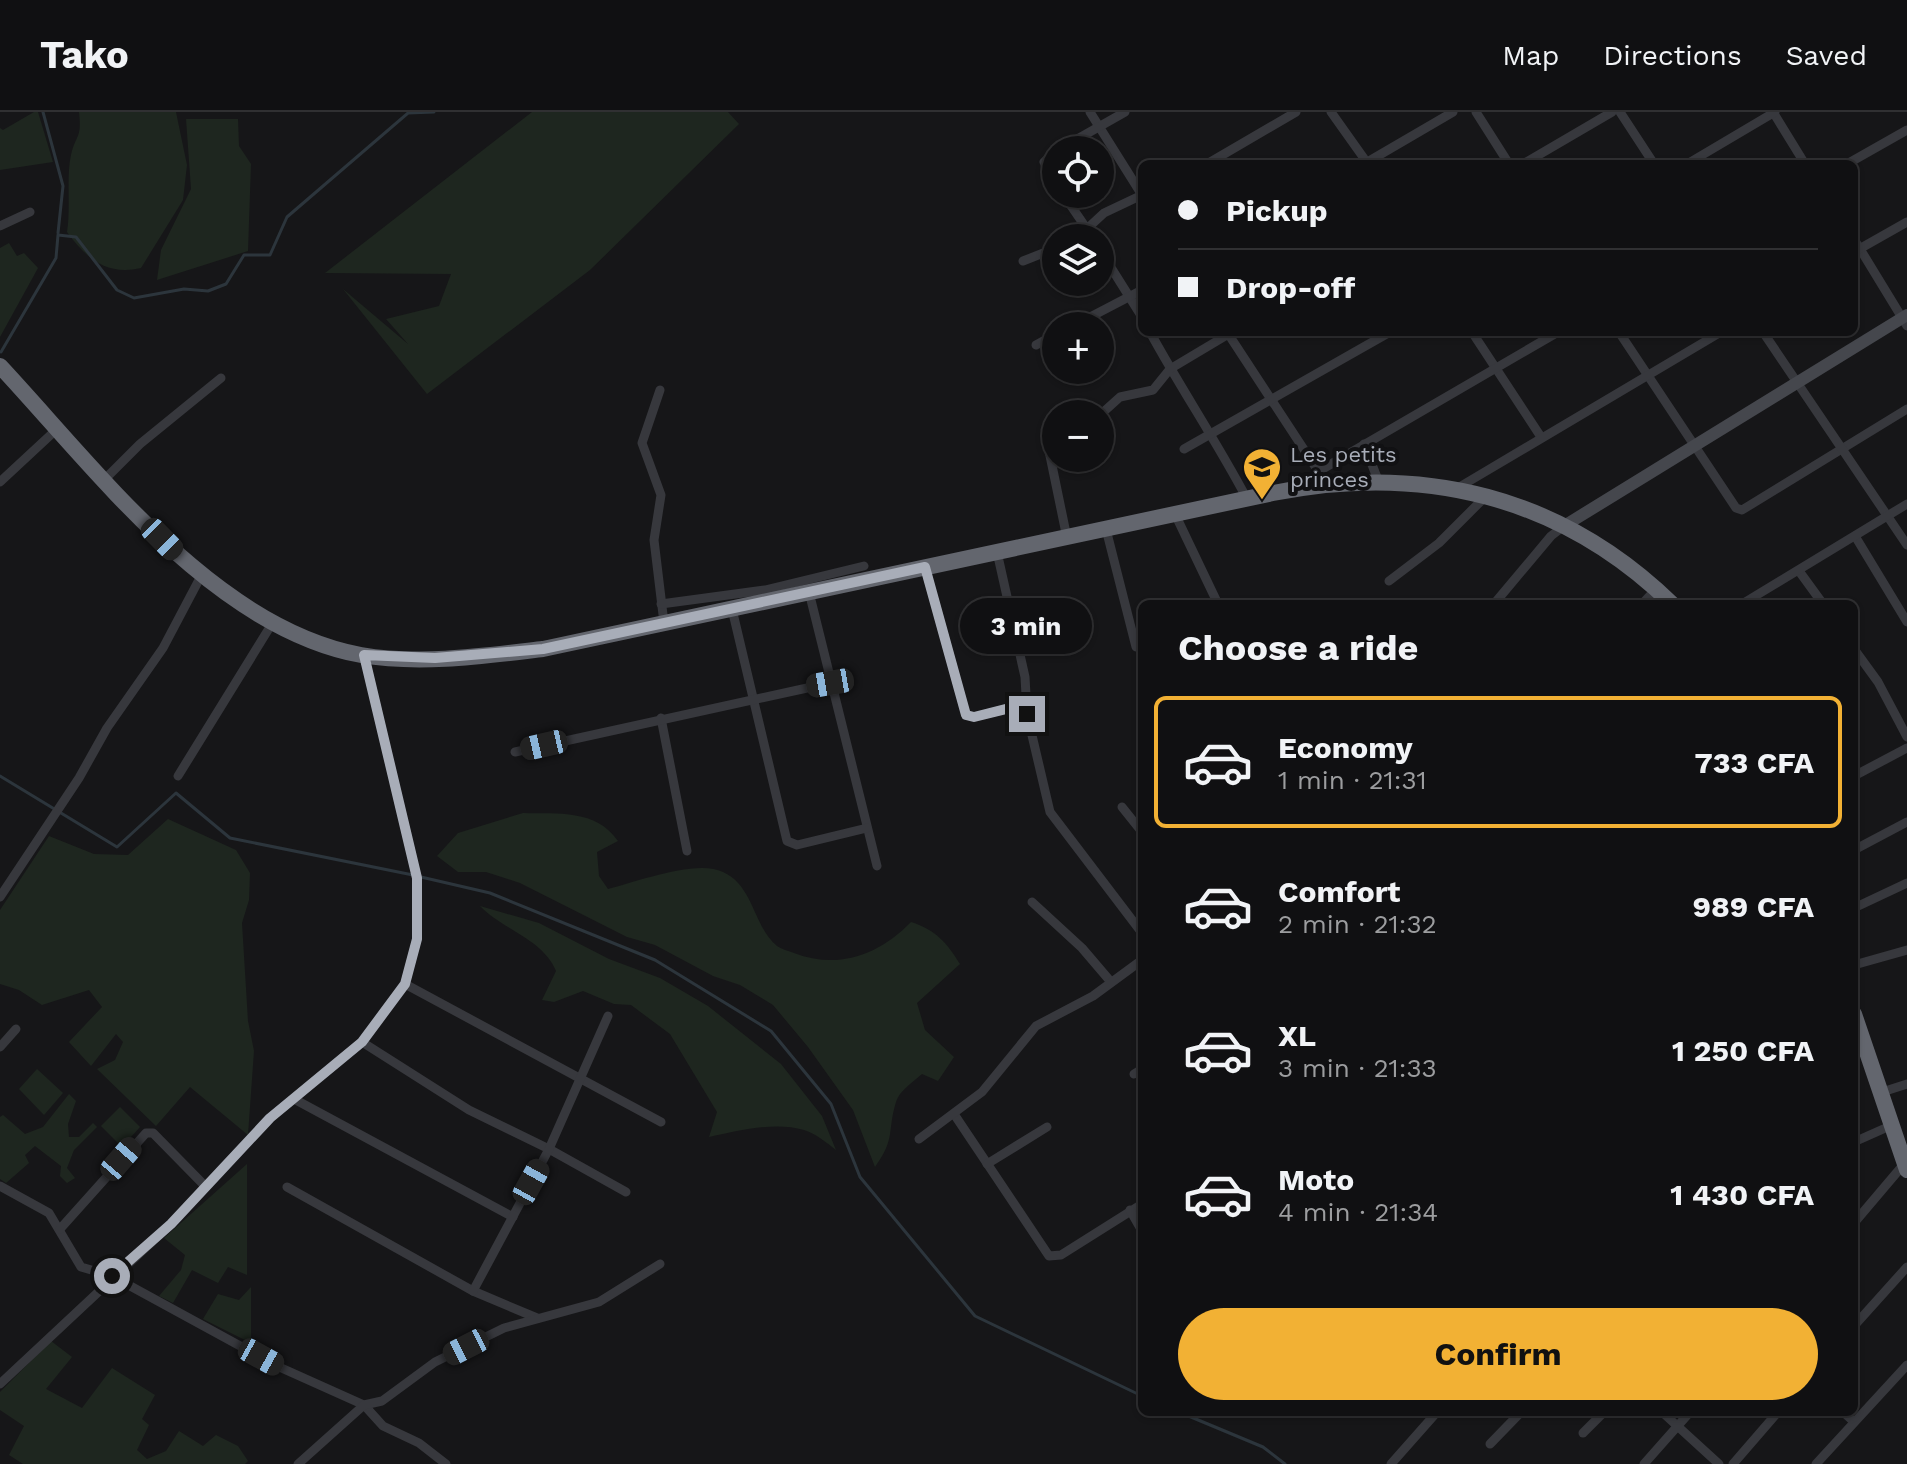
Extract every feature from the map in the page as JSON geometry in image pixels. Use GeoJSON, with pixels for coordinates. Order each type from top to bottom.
{"type":"FeatureCollection","features":[{"type":"Feature","properties":{"kind":"highway"},"geometry":{"type":"LineString","coordinates":[[0,366],[201,576],[273,622],[321,644],[364,655],[400,659],[493,655],[543,649],[1247,499],[1322,477],[1456,489],[1486,496],[1564,526],[1610,552],[1668,600]]}},
{"type":"Feature","properties":{"kind":"highway"},"geometry":{"type":"LineString","coordinates":[[1861,1057],[1879,1093],[1906,1167]]}},
{"type":"Feature","properties":{"kind":"street"},"geometry":{"type":"LineString","coordinates":[[1090,112],[1138,189]]}},
{"type":"Feature","properties":{"kind":"street"},"geometry":{"type":"LineString","coordinates":[[1083,136],[1125,112]]}},
{"type":"Feature","properties":{"kind":"street"},"geometry":{"type":"LineString","coordinates":[[1214,160],[1296,112]]}},
{"type":"Feature","properties":{"kind":"street"},"geometry":{"type":"LineString","coordinates":[[1331,112],[1364,160]]}},
{"type":"Feature","properties":{"kind":"street"},"geometry":{"type":"LineString","coordinates":[[1371,160],[1453,112]]}},
{"type":"Feature","properties":{"kind":"street"},"geometry":{"type":"LineString","coordinates":[[1476,112],[1506,160]]}},
{"type":"Feature","properties":{"kind":"street"},"geometry":{"type":"LineString","coordinates":[[1530,160],[1612,112]]}},
{"type":"Feature","properties":{"kind":"street"},"geometry":{"type":"LineString","coordinates":[[1620,112],[1651,160]]}},
{"type":"Feature","properties":{"kind":"street"},"geometry":{"type":"LineString","coordinates":[[1694,160],[1774,112],[1803,160]]}},
{"type":"Feature","properties":{"kind":"street"},"geometry":{"type":"LineString","coordinates":[[1854,160],[1907,130]]}},
{"type":"Feature","properties":{"kind":"street"},"geometry":{"type":"LineString","coordinates":[[1090,224],[1104,213],[1138,197]]}},
{"type":"Feature","properties":{"kind":"street"},"geometry":{"type":"LineString","coordinates":[[0,226],[30,212]]}},
{"type":"Feature","properties":{"kind":"street"},"geometry":{"type":"LineString","coordinates":[[1858,249],[1907,222]]}},
{"type":"Feature","properties":{"kind":"street"},"geometry":{"type":"LineString","coordinates":[[1497,600],[1551,536],[1564,526],[1797,381],[1905,320],[1858,251]]}},
{"type":"Feature","properties":{"kind":"street"},"geometry":{"type":"LineString","coordinates":[[1023,261],[1042,254]]}},
{"type":"Feature","properties":{"kind":"street"},"geometry":{"type":"LineString","coordinates":[[1114,272],[1138,310]]}},
{"type":"Feature","properties":{"kind":"street"},"geometry":{"type":"LineString","coordinates":[[1101,312],[1138,292]]}},
{"type":"Feature","properties":{"kind":"street"},"geometry":{"type":"LineString","coordinates":[[1152,336],[1212,433],[1247,499]]}},
{"type":"Feature","properties":{"kind":"street"},"geometry":{"type":"LineString","coordinates":[[1114,402],[1120,397],[1153,390],[1170,369],[1225,336]]}},
{"type":"Feature","properties":{"kind":"street"},"geometry":{"type":"LineString","coordinates":[[1232,336],[1322,477],[1364,444],[1551,336]]}},
{"type":"Feature","properties":{"kind":"street"},"geometry":{"type":"LineString","coordinates":[[1184,449],[1383,336]]}},
{"type":"Feature","properties":{"kind":"street"},"geometry":{"type":"LineString","coordinates":[[1475,336],[1541,437]]}},
{"type":"Feature","properties":{"kind":"street"},"geometry":{"type":"LineString","coordinates":[[1622,336],[1736,508],[1742,510],[1840,447],[1907,409]]}},
{"type":"Feature","properties":{"kind":"street"},"geometry":{"type":"LineString","coordinates":[[1456,489],[1714,336]]}},
{"type":"Feature","properties":{"kind":"street"},"geometry":{"type":"LineString","coordinates":[[1766,336],[1885,517],[1907,545]]}},
{"type":"Feature","properties":{"kind":"street"},"geometry":{"type":"LineString","coordinates":[[1036,345],[1042,342]]}},
{"type":"Feature","properties":{"kind":"street"},"geometry":{"type":"LineString","coordinates":[[105,479],[140,444],[221,378]]}},
{"type":"Feature","properties":{"kind":"street"},"geometry":{"type":"LineString","coordinates":[[660,390],[642,443],[661,495],[654,540],[664,623]]}},
{"type":"Feature","properties":{"kind":"street"},"geometry":{"type":"LineString","coordinates":[[0,482],[57,429]]}},
{"type":"Feature","properties":{"kind":"street"},"geometry":{"type":"LineString","coordinates":[[1364,444],[1378,480]]}},
{"type":"Feature","properties":{"kind":"street"},"geometry":{"type":"LineString","coordinates":[[1053,472],[1067,538]]}},
{"type":"Feature","properties":{"kind":"street"},"geometry":{"type":"LineString","coordinates":[[1389,581],[1439,543],[1486,496]]}},
{"type":"Feature","properties":{"kind":"street"},"geometry":{"type":"LineString","coordinates":[[1749,600],[1907,504]]}},
{"type":"Feature","properties":{"kind":"street"},"geometry":{"type":"LineString","coordinates":[[1175,514],[1216,600]]}},
{"type":"Feature","properties":{"kind":"street"},"geometry":{"type":"LineString","coordinates":[[1106,529],[1136,647]]}},
{"type":"Feature","properties":{"kind":"street"},"geometry":{"type":"LineString","coordinates":[[1855,536],[1907,622]]}},
{"type":"Feature","properties":{"kind":"street"},"geometry":{"type":"LineString","coordinates":[[997,552],[1025,677],[1026,704],[1043,785],[1056,825],[1138,928]]}},
{"type":"Feature","properties":{"kind":"street"},"geometry":{"type":"LineString","coordinates":[[661,604],[765,590],[864,566]]}},
{"type":"Feature","properties":{"kind":"street"},"geometry":{"type":"LineString","coordinates":[[925,567],[966,715],[974,717],[1026,704]]}},
{"type":"Feature","properties":{"kind":"street"},"geometry":{"type":"LineString","coordinates":[[1799,571],[1820,600]]}},
{"type":"Feature","properties":{"kind":"street"},"geometry":{"type":"LineString","coordinates":[[0,897],[79,778],[107,728],[163,648],[201,576]]}},
{"type":"Feature","properties":{"kind":"street"},"geometry":{"type":"LineString","coordinates":[[1646,600],[1656,589]]}},
{"type":"Feature","properties":{"kind":"street"},"geometry":{"type":"LineString","coordinates":[[809,592],[877,866]]}},
{"type":"Feature","properties":{"kind":"street"},"geometry":{"type":"LineString","coordinates":[[732,609],[787,841],[797,845],[867,828]]}},
{"type":"Feature","properties":{"kind":"street"},"geometry":{"type":"LineString","coordinates":[[178,776],[273,622]]}},
{"type":"Feature","properties":{"kind":"street"},"geometry":{"type":"LineString","coordinates":[[0,1384],[171,1224],[270,1118],[362,1042],[405,984],[417,939],[417,878],[364,655]]}},
{"type":"Feature","properties":{"kind":"street"},"geometry":{"type":"LineString","coordinates":[[1858,661],[1878,682],[1907,737]]}},
{"type":"Feature","properties":{"kind":"street"},"geometry":{"type":"LineString","coordinates":[[515,752],[830,683]]}},
{"type":"Feature","properties":{"kind":"street"},"geometry":{"type":"LineString","coordinates":[[661,718],[687,851]]}},
{"type":"Feature","properties":{"kind":"street"},"geometry":{"type":"LineString","coordinates":[[1858,774],[1907,748]]}},
{"type":"Feature","properties":{"kind":"street"},"geometry":{"type":"LineString","coordinates":[[1122,807],[1138,827]]}},
{"type":"Feature","properties":{"kind":"street"},"geometry":{"type":"LineString","coordinates":[[1858,848],[1907,822]]}},
{"type":"Feature","properties":{"kind":"street"},"geometry":{"type":"LineString","coordinates":[[1858,906],[1907,883]]}},
{"type":"Feature","properties":{"kind":"street"},"geometry":{"type":"LineString","coordinates":[[1032,902],[1082,948],[1111,982]]}},
{"type":"Feature","properties":{"kind":"street"},"geometry":{"type":"LineString","coordinates":[[1858,964],[1907,950]]}},
{"type":"Feature","properties":{"kind":"street"},"geometry":{"type":"LineString","coordinates":[[919,1139],[982,1092],[1036,1026],[1138,963]]}},
{"type":"Feature","properties":{"kind":"street"},"geometry":{"type":"LineString","coordinates":[[405,984],[661,1122]]}},
{"type":"Feature","properties":{"kind":"street"},"geometry":{"type":"LineString","coordinates":[[473,1291],[549,1149],[608,1016]]}},
{"type":"Feature","properties":{"kind":"street"},"geometry":{"type":"LineString","coordinates":[[0,1047],[16,1029]]}},
{"type":"Feature","properties":{"kind":"street"},"geometry":{"type":"LineString","coordinates":[[362,1042],[469,1110],[549,1149],[626,1192]]}},
{"type":"Feature","properties":{"kind":"street"},"geometry":{"type":"LineString","coordinates":[[1879,1093],[1907,1084]]}},
{"type":"Feature","properties":{"kind":"street"},"geometry":{"type":"LineString","coordinates":[[294,1099],[513,1217]]}},
{"type":"Feature","properties":{"kind":"street"},"geometry":{"type":"LineString","coordinates":[[954,1114],[1042,1247],[1053,1258],[1138,1206]]}},
{"type":"Feature","properties":{"kind":"street"},"geometry":{"type":"LineString","coordinates":[[1858,1140],[1890,1126]]}},
{"type":"Feature","properties":{"kind":"street"},"geometry":{"type":"LineString","coordinates":[[987,1164],[1047,1127]]}},
{"type":"Feature","properties":{"kind":"street"},"geometry":{"type":"LineString","coordinates":[[60,1229],[146,1133],[153,1133],[206,1187]]}},
{"type":"Feature","properties":{"kind":"street"},"geometry":{"type":"LineString","coordinates":[[1858,1219],[1906,1167]]}},
{"type":"Feature","properties":{"kind":"street"},"geometry":{"type":"LineString","coordinates":[[0,1186],[31,1200],[49,1213],[75,1262],[112,1276],[277,1366],[364,1405],[383,1426],[419,1443],[446,1464]]}},
{"type":"Feature","properties":{"kind":"street"},"geometry":{"type":"LineString","coordinates":[[287,1187],[473,1291],[537,1318]]}},
{"type":"Feature","properties":{"kind":"street"},"geometry":{"type":"LineString","coordinates":[[1130,1210],[1138,1224]]}},
{"type":"Feature","properties":{"kind":"street"},"geometry":{"type":"LineString","coordinates":[[298,1464],[364,1405],[382,1401],[435,1362],[504,1328],[599,1302],[660,1264]]}},
{"type":"Feature","properties":{"kind":"street"},"geometry":{"type":"LineString","coordinates":[[1858,1322],[1907,1267]]}},
{"type":"Feature","properties":{"kind":"street"},"geometry":{"type":"LineString","coordinates":[[1858,1416],[1907,1365]]}},
{"type":"Feature","properties":{"kind":"street"},"geometry":{"type":"LineString","coordinates":[[1391,1464],[1433,1416]]}},
{"type":"Feature","properties":{"kind":"street"},"geometry":{"type":"LineString","coordinates":[[1490,1444],[1517,1416]]}},
{"type":"Feature","properties":{"kind":"street"},"geometry":{"type":"LineString","coordinates":[[1583,1433],[1600,1416]]}},
{"type":"Feature","properties":{"kind":"street"},"geometry":{"type":"LineString","coordinates":[[1666,1416],[1719,1464]]}},
{"type":"Feature","properties":{"kind":"street"},"geometry":{"type":"LineString","coordinates":[[1644,1464],[1687,1416]]}},
{"type":"Feature","properties":{"kind":"street"},"geometry":{"type":"LineString","coordinates":[[1733,1464],[1775,1416]]}},
{"type":"Feature","properties":{"kind":"street"},"geometry":{"type":"LineString","coordinates":[[1847,1416],[1853,1421]]}},
{"type":"Feature","properties":{"kind":"street"},"geometry":{"type":"LineString","coordinates":[[1816,1464],[1858,1416]]}},
{"type":"Feature","properties":{"kind":"shaded area"},"geometry":{"type":"Polygon","coordinates":[[[38,112],[53,162],[0,170],[0,128],[3,130],[38,112]]]}},
{"type":"Feature","properties":{"kind":"shaded area"},"geometry":{"type":"Polygon","coordinates":[[[79,112],[176,112],[187,165],[183,200],[141,268],[117,269],[98,263],[67,232],[70,164],[79,132],[79,112]]]}},
{"type":"Feature","properties":{"kind":"shaded area"},"geometry":{"type":"Polygon","coordinates":[[[532,112],[728,112],[739,124],[590,270],[427,394],[343,289],[408,344],[386,319],[439,306],[451,274],[325,273],[532,112]]]}},
{"type":"Feature","properties":{"kind":"shaded area"},"geometry":{"type":"Polygon","coordinates":[[[186,119],[238,119],[239,146],[251,164],[248,251],[157,280],[161,250],[191,189],[186,119]]]}},
{"type":"Feature","properties":{"kind":"shaded area"},"geometry":{"type":"Polygon","coordinates":[[[9,243],[17,256],[24,253],[38,268],[0,337],[0,248],[9,243]]]}},
{"type":"Feature","properties":{"kind":"shaded area"},"geometry":{"type":"Polygon","coordinates":[[[523,813],[575,815],[599,823],[609,831],[618,841],[597,852],[599,876],[608,889],[682,870],[698,868],[723,872],[741,887],[769,938],[779,947],[810,958],[842,959],[872,951],[899,934],[911,922],[940,938],[960,964],[917,1003],[925,1030],[954,1057],[938,1081],[922,1074],[900,1094],[888,1141],[875,1167],[853,1110],[773,1005],[740,985],[713,976],[655,945],[627,937],[520,883],[486,872],[458,872],[437,856],[458,833],[523,813]]]}},
{"type":"Feature","properties":{"kind":"shaded area"},"geometry":{"type":"Polygon","coordinates":[[[168,819],[236,850],[250,873],[249,900],[242,923],[248,1021],[254,1051],[248,1135],[190,1087],[156,1126],[97,1069],[115,1060],[123,1042],[116,1034],[91,1066],[69,1042],[102,1007],[89,990],[42,1005],[19,990],[0,984],[0,910],[49,836],[94,854],[128,855],[168,819]]]}},
{"type":"Feature","properties":{"kind":"shaded area"},"geometry":{"type":"Polygon","coordinates":[[[480,906],[539,923],[609,959],[660,978],[708,1006],[781,1064],[822,1116],[836,1150],[812,1133],[793,1127],[756,1128],[709,1137],[717,1112],[670,1034],[631,1005],[614,1004],[583,991],[554,1002],[542,1000],[556,971],[550,960],[532,943],[480,906]]]}},
{"type":"Feature","properties":{"kind":"shaded area"},"geometry":{"type":"Polygon","coordinates":[[[37,1069],[63,1093],[44,1115],[19,1089],[37,1069]]]}},
{"type":"Feature","properties":{"kind":"shaded area"},"geometry":{"type":"Polygon","coordinates":[[[69,1094],[76,1101],[68,1124],[69,1137],[79,1137],[93,1123],[97,1127],[74,1150],[67,1168],[75,1178],[67,1183],[60,1176],[61,1166],[35,1146],[25,1155],[29,1163],[6,1183],[0,1179],[0,1117],[3,1115],[25,1134],[43,1127],[69,1094]]]}},
{"type":"Feature","properties":{"kind":"shaded area"},"geometry":{"type":"Polygon","coordinates":[[[120,1107],[140,1127],[122,1147],[101,1126],[120,1107]]]}},
{"type":"Feature","properties":{"kind":"shaded area"},"geometry":{"type":"Polygon","coordinates":[[[247,1164],[247,1275],[228,1267],[218,1283],[192,1270],[173,1303],[159,1296],[181,1270],[185,1255],[164,1238],[247,1164]]]}},
{"type":"Feature","properties":{"kind":"shaded area"},"geometry":{"type":"Polygon","coordinates":[[[251,1287],[251,1343],[203,1319],[218,1294],[239,1300],[251,1287]]]}},
{"type":"Feature","properties":{"kind":"shaded area"},"geometry":{"type":"Polygon","coordinates":[[[51,1341],[72,1357],[46,1389],[82,1408],[112,1368],[155,1395],[142,1419],[149,1425],[137,1450],[147,1459],[166,1451],[179,1431],[203,1446],[216,1435],[238,1446],[248,1461],[245,1464],[23,1464],[9,1455],[24,1426],[0,1410],[0,1392],[51,1341]]]}},
{"type":"Feature","properties":{"kind":"waterway"},"geometry":{"type":"LineString","coordinates":[[43,112],[63,186],[58,233]]}},
{"type":"Feature","properties":{"kind":"waterway"},"geometry":{"type":"LineString","coordinates":[[1,352],[56,258],[58,235],[76,237],[117,290],[134,298],[184,289],[208,291],[226,284],[244,255],[270,255],[287,217],[408,113],[434,112]]}},
{"type":"Feature","properties":{"kind":"waterway"},"geometry":{"type":"LineString","coordinates":[[0,776],[117,847],[176,793],[230,838],[413,875]]}},
{"type":"Feature","properties":{"kind":"waterway"},"geometry":{"type":"LineString","coordinates":[[421,877],[490,893],[655,960],[771,1031],[831,1104],[860,1177],[975,1316],[1138,1394]]}},
{"type":"Feature","properties":{"kind":"waterway"},"geometry":{"type":"LineString","coordinates":[[1189,1416],[1263,1447],[1285,1464]]}},
{"type":"Feature","properties":{"kind":"place","name":"Les petits princes"},"geometry":{"type":"Point","coordinates":[1262,501]}},
{"type":"Feature","properties":{"kind":"route"},"geometry":{"type":"LineString","coordinates":[[112,1276],[171,1224],[270,1118],[362,1042],[405,984],[417,939],[417,878],[364,655],[400,659],[435,658],[543,649],[925,567],[966,715],[974,717],[1026,704],[1027,714]]}}]}
